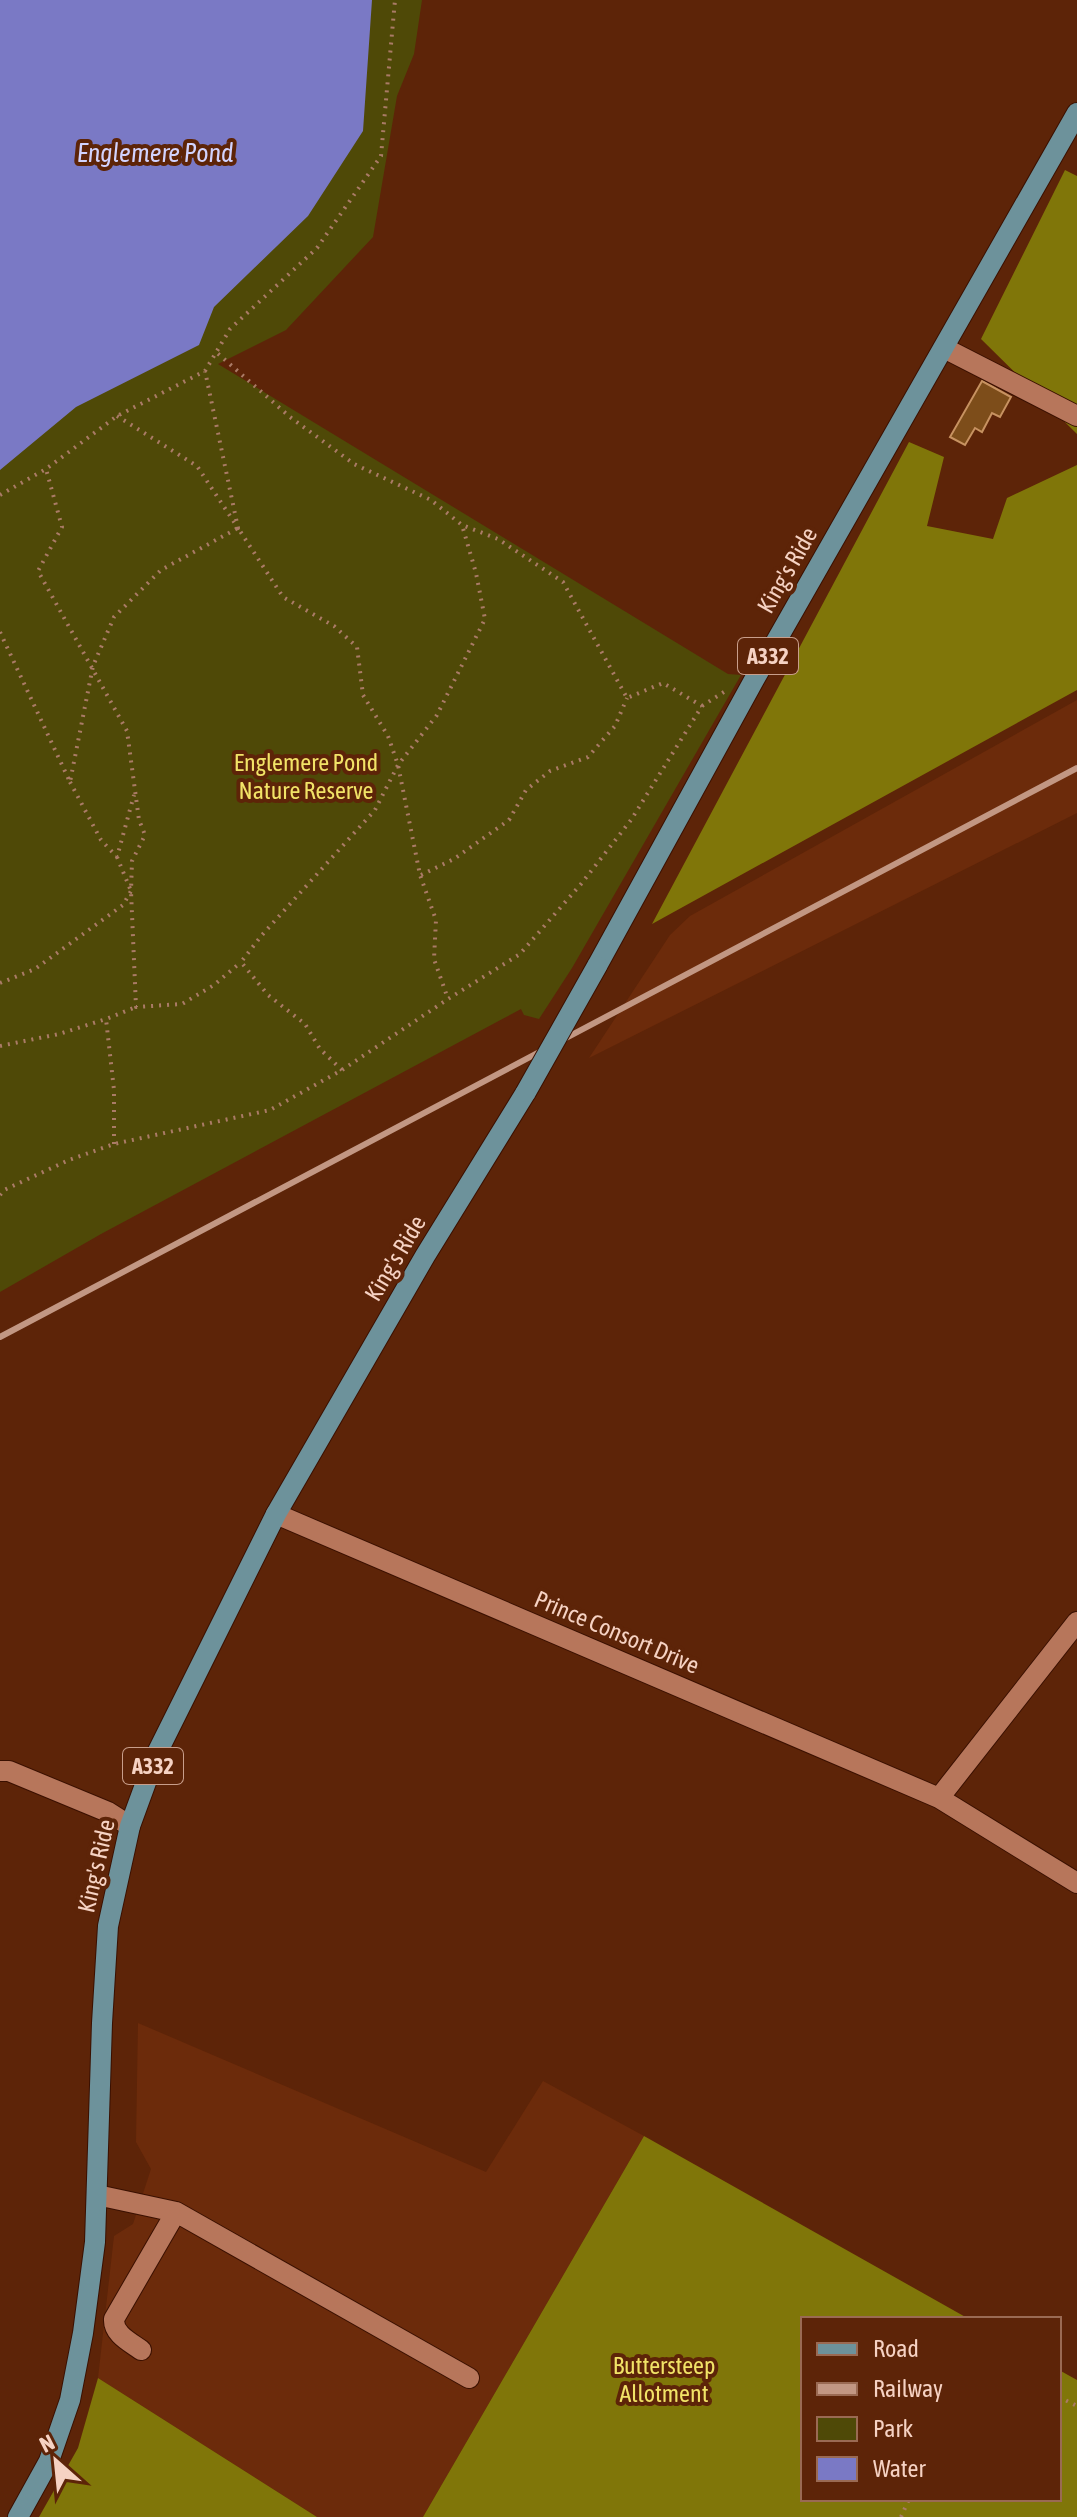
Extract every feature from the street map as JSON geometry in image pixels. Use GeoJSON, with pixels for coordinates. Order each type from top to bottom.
{"type":"FeatureCollection","features":[{"type":"Feature","properties":{"kind":"main road","name":"King's Ride"},"geometry":{"type":"LineString","coordinates":[[18,2517],[49,2461],[70,2400],[83,2333],[95,2242],[108,1926],[130,1826],[156,1755],[276,1514],[425,1256],[526,1092],[754,680],[944,348],[1071,139],[1077,113]]}},
{"type":"Feature","properties":{"kind":"street"},"geometry":{"type":"LineString","coordinates":[[944,348],[1077,416]]}},
{"type":"Feature","properties":{"kind":"street","name":"Prince Consort Drive"},"geometry":{"type":"LineString","coordinates":[[276,1514],[939,1798],[1077,1883]]}},
{"type":"Feature","properties":{"kind":"street"},"geometry":{"type":"LineString","coordinates":[[939,1798],[1077,1622]]}},
{"type":"Feature","properties":{"kind":"street"},"geometry":{"type":"LineString","coordinates":[[0,1771],[9,1771],[108,1812],[130,1826]]}},
{"type":"Feature","properties":{"kind":"street"},"geometry":{"type":"LineString","coordinates":[[97,2195],[176,2212],[469,2378]]}},
{"type":"Feature","properties":{"kind":"street"},"geometry":{"type":"LineString","coordinates":[[141,2350],[119,2333],[114,2327],[114,2319],[176,2212]]}},
{"type":"Feature","properties":{"kind":"path"},"geometry":{"type":"LineString","coordinates":[[0,495],[46,469],[117,416],[205,371],[230,329],[317,248],[381,156],[395,0]]}},
{"type":"Feature","properties":{"kind":"path"},"geometry":{"type":"LineString","coordinates":[[216,352],[290,417],[354,464],[431,500],[462,525],[498,539],[563,582],[627,698]]}},
{"type":"Feature","properties":{"kind":"path"},"geometry":{"type":"LineString","coordinates":[[205,371],[238,528]]}},
{"type":"Feature","properties":{"kind":"path"},"geometry":{"type":"LineString","coordinates":[[117,416],[197,466],[283,597],[334,626],[357,647],[363,695],[388,736],[398,765],[420,875],[436,920],[434,959],[448,999]]}},
{"type":"Feature","properties":{"kind":"path"},"geometry":{"type":"LineString","coordinates":[[46,469],[62,527],[38,571],[127,731],[139,820],[145,835],[132,861],[136,1007]]}},
{"type":"Feature","properties":{"kind":"path"},"geometry":{"type":"LineString","coordinates":[[0,1046],[59,1034],[136,1007],[182,1004],[214,985],[241,962],[375,810],[398,765],[437,715],[485,619],[462,525]]}},
{"type":"Feature","properties":{"kind":"path"},"geometry":{"type":"LineString","coordinates":[[70,782],[93,666],[114,617],[161,570],[238,528]]}},
{"type":"Feature","properties":{"kind":"path"},"geometry":{"type":"LineString","coordinates":[[0,632],[70,782],[101,840],[117,857],[131,891]]}},
{"type":"Feature","properties":{"kind":"path"},"geometry":{"type":"LineString","coordinates":[[0,1195],[4,1190],[69,1160],[114,1144],[270,1110],[342,1070],[520,954],[631,820],[702,706],[663,683],[627,698],[615,726],[588,757],[550,771],[526,790],[509,820],[454,859],[420,875]]}},
{"type":"Feature","properties":{"kind":"path"},"geometry":{"type":"LineString","coordinates":[[117,857],[135,793]]}},
{"type":"Feature","properties":{"kind":"path"},"geometry":{"type":"LineString","coordinates":[[0,983],[35,969],[80,939],[123,905],[131,891]]}},
{"type":"Feature","properties":{"kind":"path"},"geometry":{"type":"LineString","coordinates":[[241,962],[268,995],[305,1024],[320,1049],[342,1070]]}},
{"type":"Feature","properties":{"kind":"path"},"geometry":{"type":"LineString","coordinates":[[106,1019],[114,1090],[114,1144]]}},
{"type":"Feature","properties":{"kind":"shaded area"},"geometry":{"type":"Polygon","coordinates":[[[1077,700],[1077,813],[589,1058],[670,935],[690,916],[1077,700]]]}},
{"type":"Feature","properties":{"kind":"shaded area"},"geometry":{"type":"Polygon","coordinates":[[[138,2023],[486,2172],[543,2081],[644,2136],[423,2517],[317,2517],[98,2378],[114,2236],[133,2224],[151,2169],[136,2142],[138,2023]]]}},
{"type":"Feature","properties":{"kind":"green space","name":"Englemere Pond Nature Reserve"},"geometry":{"type":"Polygon","coordinates":[[[0,0],[422,0],[414,54],[397,96],[373,237],[286,330],[218,364],[728,674],[741,675],[572,968],[539,1019],[524,1015],[521,1009],[101,1234],[0,1292],[0,0]]]}},
{"type":"Feature","properties":{"kind":"green space"},"geometry":{"type":"Polygon","coordinates":[[[1065,170],[1077,176],[1077,434],[981,339],[1065,170]]]}},
{"type":"Feature","properties":{"kind":"green space"},"geometry":{"type":"Polygon","coordinates":[[[909,442],[944,457],[927,526],[993,539],[1007,498],[1077,465],[1077,690],[652,924],[909,442]]]}},
{"type":"Feature","properties":{"kind":"green space","name":"Buttersteep Allotment"},"geometry":{"type":"Polygon","coordinates":[[[644,2136],[965,2317],[801,2317],[801,2501],[1061,2501],[1061,2371],[1077,2380],[1077,2517],[423,2517],[644,2136]]]}},
{"type":"Feature","properties":{"kind":"green space"},"geometry":{"type":"Polygon","coordinates":[[[98,2378],[317,2517],[39,2517],[78,2448],[98,2378]]]}},
{"type":"Feature","properties":{"kind":"water","name":"Englemere Pond"},"geometry":{"type":"Polygon","coordinates":[[[0,0],[372,0],[363,131],[308,216],[214,307],[199,345],[76,407],[0,470],[0,0]]]}},
{"type":"Feature","properties":{"kind":"building"},"geometry":{"type":"Polygon","coordinates":[[[982,381],[1011,397],[1000,417],[992,413],[982,432],[975,428],[965,445],[950,437],[982,381]]]}},
{"type":"Feature","properties":{"kind":"railway"},"geometry":{"type":"LineString","coordinates":[[0,1337],[1077,768]]}}]}
